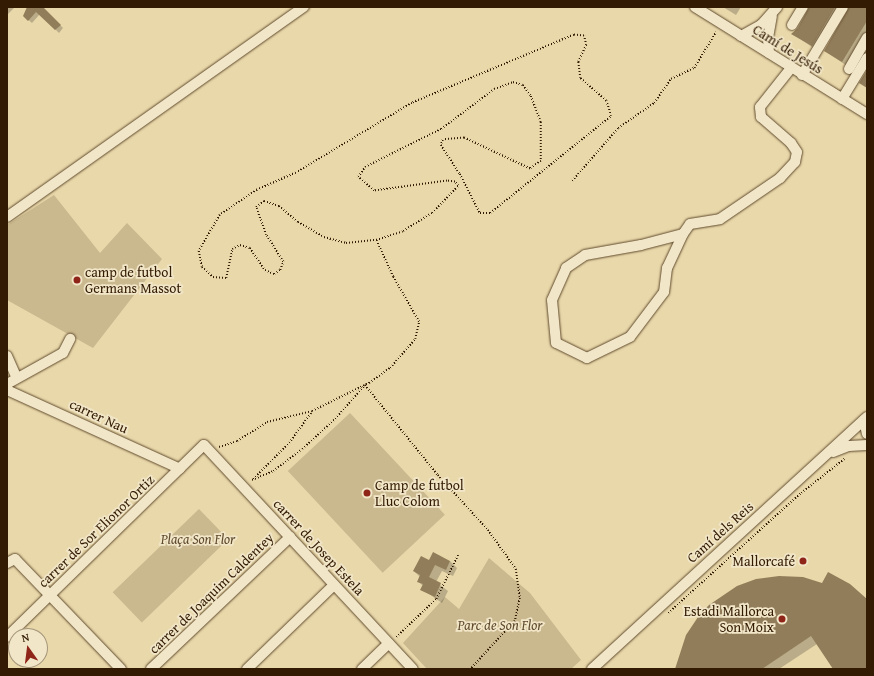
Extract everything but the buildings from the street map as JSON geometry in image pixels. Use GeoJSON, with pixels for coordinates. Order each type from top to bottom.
{"type":"FeatureCollection","features":[{"type":"Feature","properties":{"kind":"street"},"geometry":{"type":"LineString","coordinates":[[7,217],[304,7]]}},
{"type":"Feature","properties":{"kind":"street","name":"Camí de Jesús"},"geometry":{"type":"LineString","coordinates":[[695,7],[802,75],[867,114]]}},
{"type":"Feature","properties":{"kind":"street"},"geometry":{"type":"LineString","coordinates":[[741,36],[753,31],[772,16],[778,7]]}},
{"type":"Feature","properties":{"kind":"street"},"geometry":{"type":"LineString","coordinates":[[792,25],[802,7]]}},
{"type":"Feature","properties":{"kind":"street"},"geometry":{"type":"LineString","coordinates":[[802,75],[843,7]]}},
{"type":"Feature","properties":{"kind":"street"},"geometry":{"type":"LineString","coordinates":[[769,53],[768,38],[772,16]]}},
{"type":"Feature","properties":{"kind":"street"},"geometry":{"type":"LineString","coordinates":[[848,69],[867,38]]}},
{"type":"Feature","properties":{"kind":"street"},"geometry":{"type":"LineString","coordinates":[[842,99],[867,58]]}},
{"type":"Feature","properties":{"kind":"street"},"geometry":{"type":"LineString","coordinates":[[683,234],[641,245],[585,255],[566,268],[552,300],[556,343],[587,358],[630,337],[664,292],[667,268],[683,234],[690,224],[720,220],[780,178],[795,162],[797,152],[792,143],[760,117],[760,107],[791,68]]}},
{"type":"Feature","properties":{"kind":"street"},"geometry":{"type":"LineString","coordinates":[[7,384],[63,353],[70,339]]}},
{"type":"Feature","properties":{"kind":"street"},"geometry":{"type":"LineString","coordinates":[[7,356],[17,378]]}},
{"type":"Feature","properties":{"kind":"street","name":"carrer Nau"},"geometry":{"type":"LineString","coordinates":[[7,390],[180,469]]}},
{"type":"Feature","properties":{"kind":"street"},"geometry":{"type":"LineString","coordinates":[[866,419],[867,434]]}},
{"type":"Feature","properties":{"kind":"street","name":"Camí dels Reis"},"geometry":{"type":"LineString","coordinates":[[592,669],[866,419]]}},
{"type":"Feature","properties":{"kind":"street"},"geometry":{"type":"LineString","coordinates":[[825,455],[849,446],[867,445]]}},
{"type":"Feature","properties":{"kind":"street","name":"carrer de Sor Elionor Ortiz"},"geometry":{"type":"LineString","coordinates":[[7,637],[180,469],[207,448]]}},
{"type":"Feature","properties":{"kind":"street","name":"carrer de Josep Estela"},"geometry":{"type":"LineString","coordinates":[[207,448],[413,669]]}},
{"type":"Feature","properties":{"kind":"street","name":"carrer de Joaquim Caldentey"},"geometry":{"type":"LineString","coordinates":[[151,669],[290,537]]}},
{"type":"Feature","properties":{"kind":"street"},"geometry":{"type":"LineString","coordinates":[[11,561],[51,594],[122,669]]}},
{"type":"Feature","properties":{"kind":"street"},"geometry":{"type":"LineString","coordinates":[[247,669],[334,585]]}},
{"type":"Feature","properties":{"kind":"street"},"geometry":{"type":"LineString","coordinates":[[362,669],[389,643]]}},
{"type":"Feature","properties":{"kind":"path"},"geometry":{"type":"LineString","coordinates":[[572,181],[618,128],[654,103],[672,79],[694,68],[721,23]]}},
{"type":"Feature","properties":{"kind":"path"},"geometry":{"type":"LineString","coordinates":[[574,35],[584,36],[586,45],[578,62],[580,78],[606,101],[611,116],[490,213],[480,212],[460,174],[441,145],[443,140],[464,138],[530,169],[541,161],[541,122],[531,96],[523,84],[513,82],[494,89],[441,128],[365,167],[358,177],[374,191],[447,181],[455,182],[458,186],[432,212],[403,231],[376,240],[346,243],[324,237],[298,222],[279,206],[264,201],[256,207],[266,235],[283,262],[280,270],[274,274],[265,270],[250,248],[240,245],[232,249],[226,278],[213,277],[202,267],[199,251],[220,215],[257,190],[296,173],[412,103],[574,35]]}},
{"type":"Feature","properties":{"kind":"path"},"geometry":{"type":"LineString","coordinates":[[207,448],[237,441],[267,422],[312,411],[365,385],[390,368],[415,339],[419,322],[393,277],[376,240]]}},
{"type":"Feature","properties":{"kind":"path"},"geometry":{"type":"LineString","coordinates":[[252,480],[272,471],[302,449],[335,419],[365,385]]}},
{"type":"Feature","properties":{"kind":"path"},"geometry":{"type":"LineString","coordinates":[[365,385],[438,475],[488,530],[516,569],[520,598],[515,621],[471,669]]}},
{"type":"Feature","properties":{"kind":"path"},"geometry":{"type":"LineString","coordinates":[[247,490],[252,480],[289,443],[312,411]]}},
{"type":"Feature","properties":{"kind":"path"},"geometry":{"type":"LineString","coordinates":[[664,617],[801,493],[846,457]]}},
{"type":"Feature","properties":{"kind":"path"},"geometry":{"type":"LineString","coordinates":[[389,643],[436,599],[458,555]]}},
{"type":"Feature","properties":{"kind":"green space","name":"camp de futbol Germans Massot"},"geometry":{"type":"Polygon","coordinates":[[[54,195],[100,253],[127,223],[162,259],[93,348],[7,300],[7,225],[54,195]]]}},
{"type":"Feature","properties":{"kind":"green space","name":"Camp de futbol Lluc Colom"},"geometry":{"type":"Polygon","coordinates":[[[350,413],[445,515],[383,573],[288,471],[350,413]]]}},
{"type":"Feature","properties":{"kind":"green space","name":"Plaça Son Flor"},"geometry":{"type":"Polygon","coordinates":[[[199,509],[228,539],[142,623],[113,592],[199,509]]]}},
{"type":"Feature","properties":{"kind":"green space","name":"Parc de Son Flor"},"geometry":{"type":"Polygon","coordinates":[[[489,558],[530,593],[581,660],[571,669],[427,669],[403,643],[445,597],[459,609],[489,558]]]}},
{"type":"Feature","properties":{"kind":"place","name":"camp de futbol Germans Massot"},"geometry":{"type":"Point","coordinates":[77,280]}},
{"type":"Feature","properties":{"kind":"place","name":"Camp de futbol Lluc Colom"},"geometry":{"type":"Point","coordinates":[367,493]}},
{"type":"Feature","properties":{"kind":"place","name":"Mallorcafé"},"geometry":{"type":"Point","coordinates":[803,561]}},
{"type":"Feature","properties":{"kind":"place","name":"Estadi Mallorca Son Moix"},"geometry":{"type":"Point","coordinates":[782,619]}}]}
